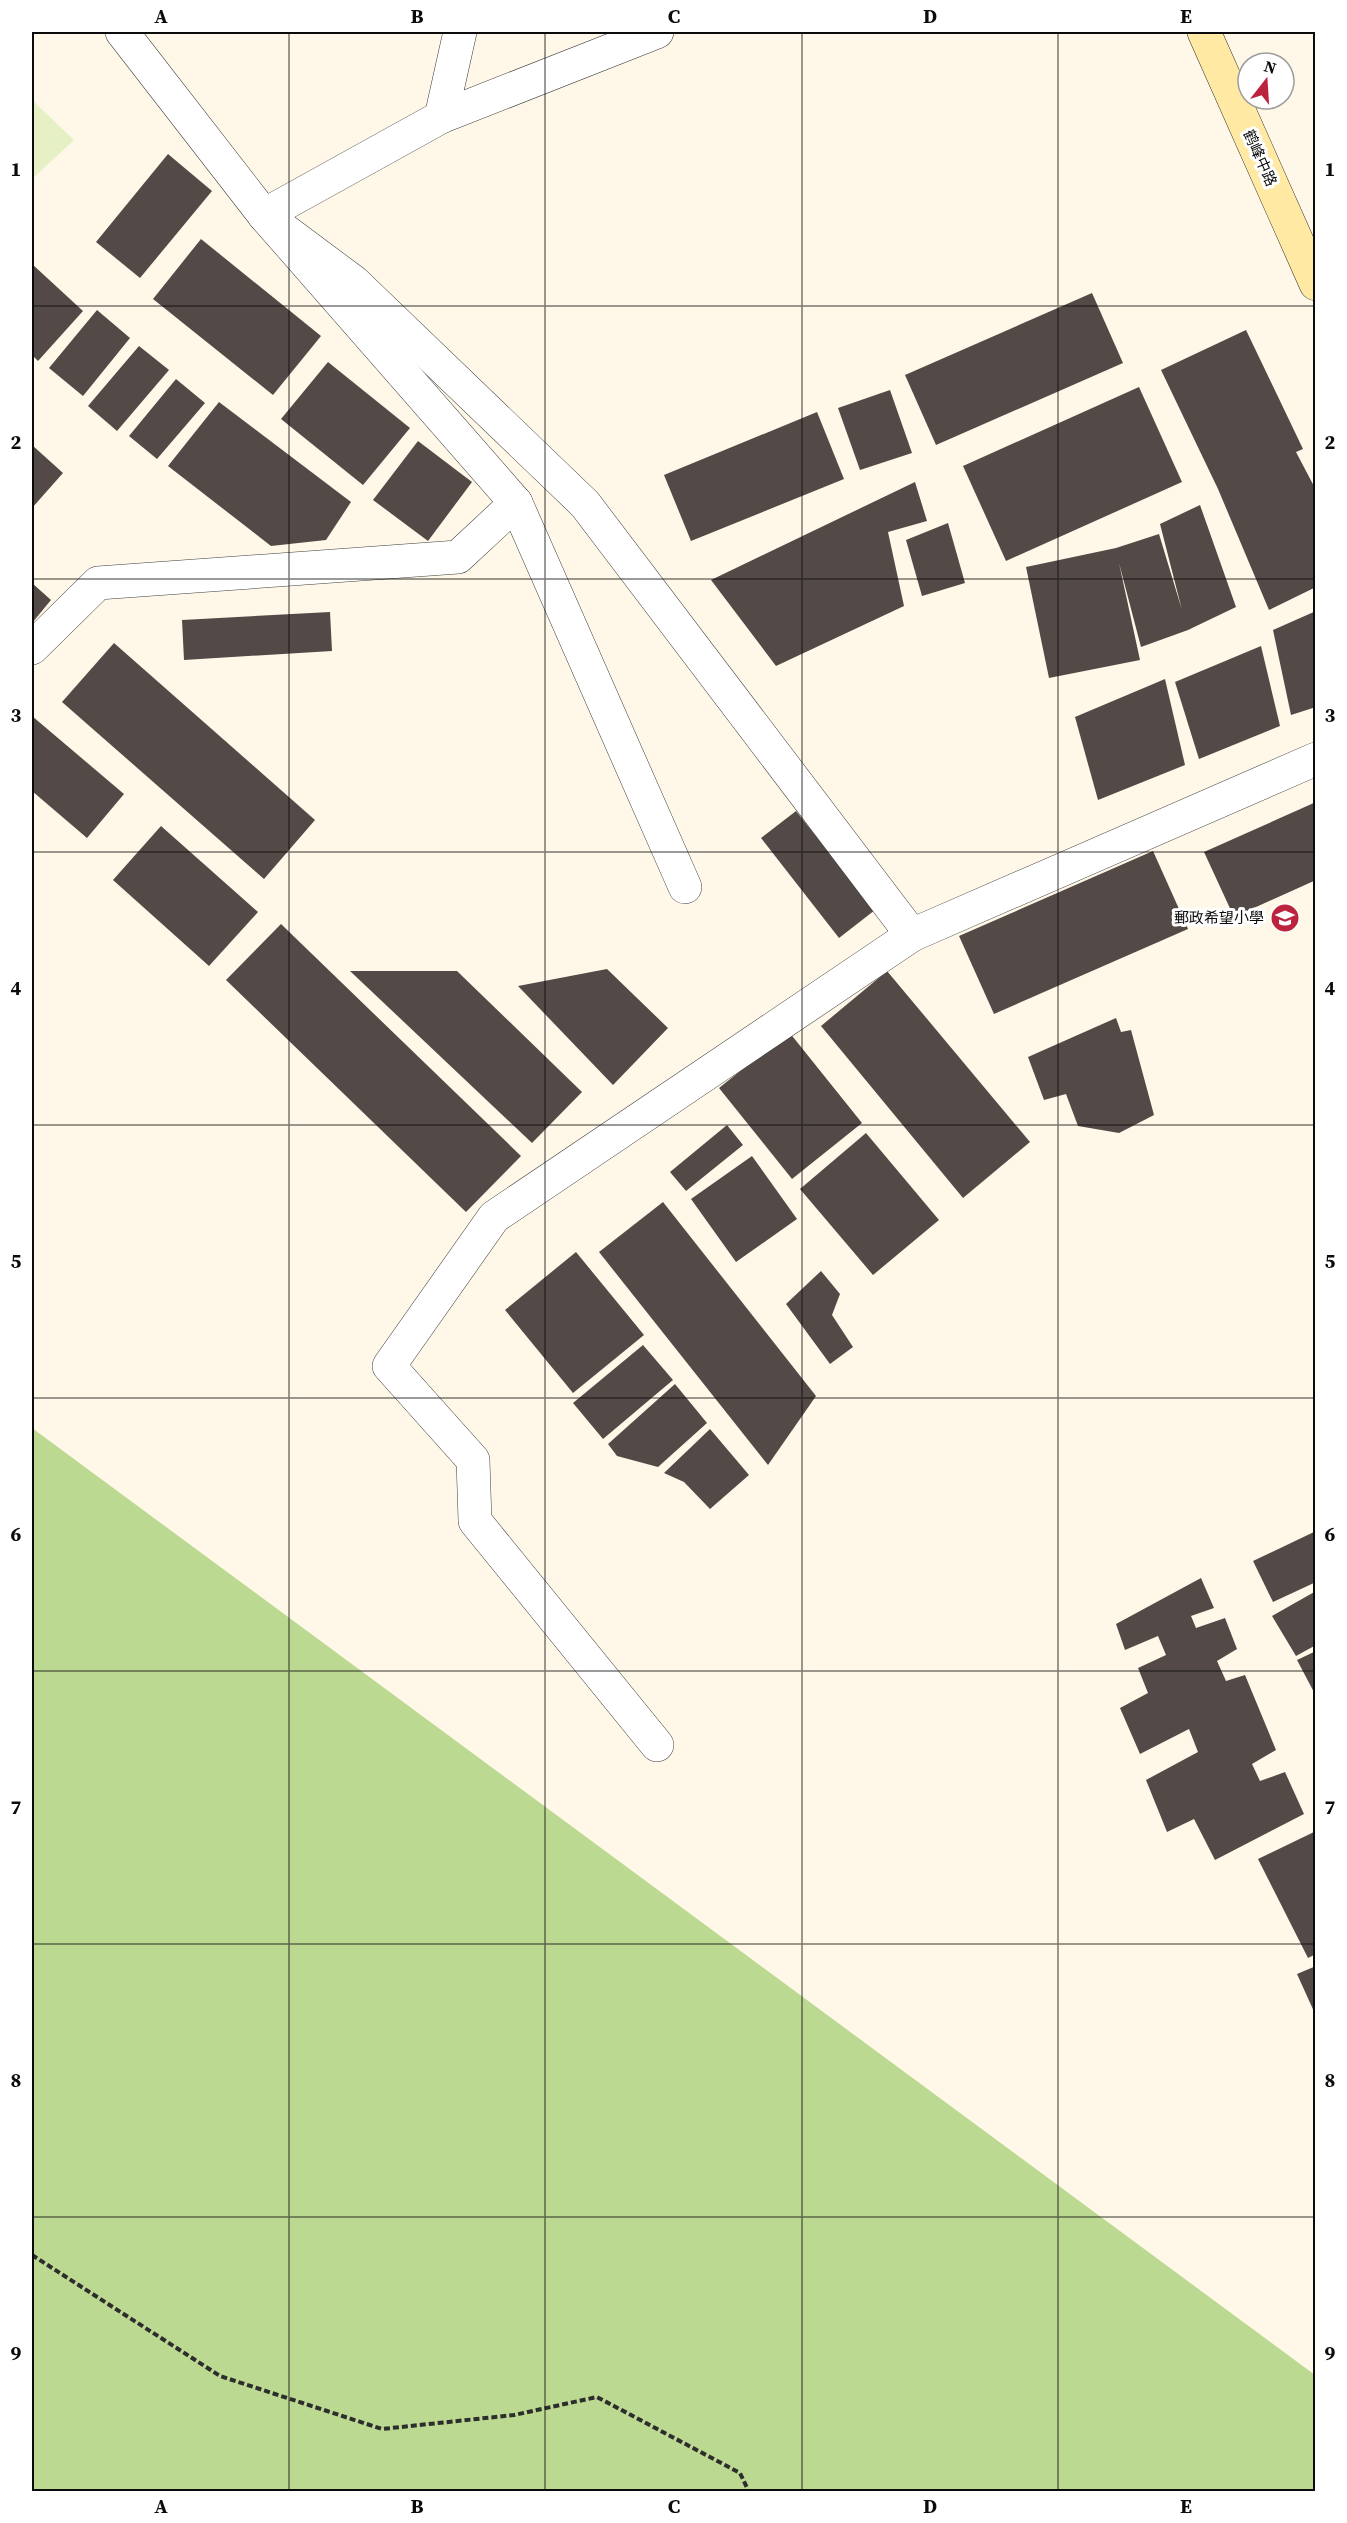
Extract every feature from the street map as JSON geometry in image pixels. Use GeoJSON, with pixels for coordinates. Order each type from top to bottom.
{"type":"FeatureCollection","features":[{"type":"Feature","properties":{"kind":"street"},"geometry":{"type":"LineString","coordinates":[[122,32],[264,215],[516,503],[685,887]]}},
{"type":"Feature","properties":{"kind":"street"},"geometry":{"type":"LineString","coordinates":[[441,117],[460,32]]}},
{"type":"Feature","properties":{"kind":"street"},"geometry":{"type":"LineString","coordinates":[[264,215],[441,117],[657,32]]}},
{"type":"Feature","properties":{"kind":"street","name":"鹤峰中路"},"geometry":{"type":"LineString","coordinates":[[1204,32],[1316,284]]}},
{"type":"Feature","properties":{"kind":"street"},"geometry":{"type":"LineString","coordinates":[[264,215],[354,282],[585,504],[912,935]]}},
{"type":"Feature","properties":{"kind":"street"},"geometry":{"type":"LineString","coordinates":[[32,648],[98,583],[458,557],[516,503]]}},
{"type":"Feature","properties":{"kind":"street"},"geometry":{"type":"LineString","coordinates":[[657,1745],[475,1521],[473,1460],[389,1366],[494,1217],[912,935],[1316,759]]}},
{"type":"Feature","properties":{"kind":"path"},"geometry":{"type":"LineString","coordinates":[[32,2254],[220,2376],[382,2429],[514,2415],[597,2397],[740,2473],[749,2492]]}},
{"type":"Feature","properties":{"kind":"green space"},"geometry":{"type":"Polygon","coordinates":[[[32,100],[74,140],[32,179],[32,100]]]}},
{"type":"Feature","properties":{"kind":"green space"},"geometry":{"type":"Polygon","coordinates":[[[32,1428],[1315,2375],[1315,2491],[32,2491],[32,1428]]]}},
{"type":"Feature","properties":{"kind":"building"},"geometry":{"type":"Polygon","coordinates":[[[168,154],[212,191],[140,278],[96,242],[168,154]]]}},
{"type":"Feature","properties":{"kind":"building"},"geometry":{"type":"Polygon","coordinates":[[[201,239],[321,336],[273,395],[153,299],[201,239]]]}},
{"type":"Feature","properties":{"kind":"building"},"geometry":{"type":"Polygon","coordinates":[[[32,264],[83,311],[38,361],[32,355],[32,264]]]}},
{"type":"Feature","properties":{"kind":"building"},"geometry":{"type":"Polygon","coordinates":[[[1092,293],[1123,363],[936,445],[905,375],[1092,293]]]}},
{"type":"Feature","properties":{"kind":"building"},"geometry":{"type":"Polygon","coordinates":[[[97,310],[130,338],[83,396],[49,368],[97,310]]]}},
{"type":"Feature","properties":{"kind":"building"},"geometry":{"type":"Polygon","coordinates":[[[1246,330],[1303,449],[1296,452],[1316,490],[1316,587],[1269,610],[1218,489],[1161,370],[1246,330]]]}},
{"type":"Feature","properties":{"kind":"building"},"geometry":{"type":"Polygon","coordinates":[[[139,346],[169,370],[117,431],[88,406],[139,346]]]}},
{"type":"Feature","properties":{"kind":"building"},"geometry":{"type":"Polygon","coordinates":[[[328,362],[410,428],[363,485],[281,419],[328,362]]]}},
{"type":"Feature","properties":{"kind":"building"},"geometry":{"type":"Polygon","coordinates":[[[176,379],[205,403],[157,459],[129,436],[176,379]]]}},
{"type":"Feature","properties":{"kind":"building"},"geometry":{"type":"Polygon","coordinates":[[[1139,387],[1182,482],[1006,561],[963,466],[1139,387]]]}},
{"type":"Feature","properties":{"kind":"building"},"geometry":{"type":"Polygon","coordinates":[[[890,390],[912,453],[860,470],[838,408],[890,390]]]}},
{"type":"Feature","properties":{"kind":"building"},"geometry":{"type":"Polygon","coordinates":[[[219,402],[351,502],[326,540],[271,546],[168,466],[219,402]]]}},
{"type":"Feature","properties":{"kind":"building"},"geometry":{"type":"Polygon","coordinates":[[[817,412],[844,479],[691,541],[664,475],[817,412]]]}},
{"type":"Feature","properties":{"kind":"building"},"geometry":{"type":"Polygon","coordinates":[[[418,441],[472,482],[428,541],[373,500],[418,441]]]}},
{"type":"Feature","properties":{"kind":"building"},"geometry":{"type":"Polygon","coordinates":[[[32,445],[63,473],[32,508],[32,445]]]}},
{"type":"Feature","properties":{"kind":"building"},"geometry":{"type":"Polygon","coordinates":[[[915,482],[927,521],[888,532],[904,606],[776,666],[711,580],[915,482]]]}},
{"type":"Feature","properties":{"kind":"building"},"geometry":{"type":"Polygon","coordinates":[[[1200,505],[1236,607],[1188,630],[1141,647],[1119,563],[1140,660],[1049,678],[1026,567],[1116,548],[1159,534],[1182,610],[1160,524],[1200,505]]]}},
{"type":"Feature","properties":{"kind":"building"},"geometry":{"type":"Polygon","coordinates":[[[948,523],[965,583],[922,596],[906,540],[948,523]]]}},
{"type":"Feature","properties":{"kind":"building"},"geometry":{"type":"Polygon","coordinates":[[[32,583],[51,600],[32,623],[32,583]]]}},
{"type":"Feature","properties":{"kind":"building"},"geometry":{"type":"Polygon","coordinates":[[[1316,611],[1316,707],[1291,715],[1273,630],[1316,611]]]}},
{"type":"Feature","properties":{"kind":"building"},"geometry":{"type":"Polygon","coordinates":[[[330,612],[332,651],[184,660],[182,620],[330,612]]]}},
{"type":"Feature","properties":{"kind":"building"},"geometry":{"type":"Polygon","coordinates":[[[114,643],[315,820],[264,879],[62,702],[114,643]]]}},
{"type":"Feature","properties":{"kind":"building"},"geometry":{"type":"Polygon","coordinates":[[[1261,646],[1280,726],[1199,759],[1175,682],[1261,646]]]}},
{"type":"Feature","properties":{"kind":"building"},"geometry":{"type":"Polygon","coordinates":[[[1165,679],[1185,765],[1098,800],[1075,717],[1165,679]]]}},
{"type":"Feature","properties":{"kind":"building"},"geometry":{"type":"Polygon","coordinates":[[[32,716],[124,794],[87,838],[32,791],[32,716]]]}},
{"type":"Feature","properties":{"kind":"building"},"geometry":{"type":"Polygon","coordinates":[[[1316,802],[1316,880],[1234,917],[1204,852],[1316,802]]]}},
{"type":"Feature","properties":{"kind":"building"},"geometry":{"type":"Polygon","coordinates":[[[796,811],[875,910],[839,938],[761,838],[796,811]]]}},
{"type":"Feature","properties":{"kind":"building"},"geometry":{"type":"Polygon","coordinates":[[[161,826],[258,912],[209,966],[113,880],[161,826]]]}},
{"type":"Feature","properties":{"kind":"building"},"geometry":{"type":"Polygon","coordinates":[[[1153,851],[1188,929],[994,1014],[959,936],[1153,851]]]}},
{"type":"Feature","properties":{"kind":"building"},"geometry":{"type":"Polygon","coordinates":[[[281,924],[521,1156],[466,1212],[226,980],[281,924]]]}},
{"type":"Feature","properties":{"kind":"building"},"geometry":{"type":"Polygon","coordinates":[[[607,969],[668,1028],[613,1085],[518,986],[607,969]]]}},
{"type":"Feature","properties":{"kind":"building"},"geometry":{"type":"Polygon","coordinates":[[[350,971],[457,971],[582,1092],[532,1143],[350,971]]]}},
{"type":"Feature","properties":{"kind":"building"},"geometry":{"type":"Polygon","coordinates":[[[887,971],[1030,1142],[963,1198],[821,1026],[887,971]]]}},
{"type":"Feature","properties":{"kind":"building"},"geometry":{"type":"Polygon","coordinates":[[[1116,1018],[1121,1032],[1131,1030],[1154,1115],[1119,1133],[1078,1126],[1066,1094],[1044,1100],[1028,1057],[1116,1018]]]}},
{"type":"Feature","properties":{"kind":"building"},"geometry":{"type":"Polygon","coordinates":[[[789,1032],[862,1123],[792,1179],[719,1088],[789,1032]]]}},
{"type":"Feature","properties":{"kind":"building"},"geometry":{"type":"Polygon","coordinates":[[[727,1125],[743,1145],[686,1191],[670,1172],[727,1125]]]}},
{"type":"Feature","properties":{"kind":"building"},"geometry":{"type":"Polygon","coordinates":[[[866,1133],[939,1220],[873,1275],[800,1189],[866,1133]]]}},
{"type":"Feature","properties":{"kind":"building"},"geometry":{"type":"Polygon","coordinates":[[[752,1156],[797,1219],[736,1262],[691,1199],[752,1156]]]}},
{"type":"Feature","properties":{"kind":"building"},"geometry":{"type":"Polygon","coordinates":[[[663,1202],[816,1396],[768,1465],[599,1252],[663,1202]]]}},
{"type":"Feature","properties":{"kind":"building"},"geometry":{"type":"Polygon","coordinates":[[[576,1252],[644,1335],[573,1393],[505,1310],[576,1252]]]}},
{"type":"Feature","properties":{"kind":"building"},"geometry":{"type":"Polygon","coordinates":[[[821,1271],[840,1294],[832,1315],[853,1347],[830,1364],[786,1304],[821,1271]]]}},
{"type":"Feature","properties":{"kind":"building"},"geometry":{"type":"Polygon","coordinates":[[[643,1345],[673,1380],[603,1439],[573,1403],[643,1345]]]}},
{"type":"Feature","properties":{"kind":"building"},"geometry":{"type":"Polygon","coordinates":[[[675,1384],[707,1423],[658,1467],[617,1456],[608,1444],[675,1384]]]}},
{"type":"Feature","properties":{"kind":"building"},"geometry":{"type":"Polygon","coordinates":[[[710,1429],[749,1475],[710,1509],[684,1482],[664,1473],[710,1429]]]}},
{"type":"Feature","properties":{"kind":"building"},"geometry":{"type":"Polygon","coordinates":[[[1316,1531],[1316,1582],[1273,1602],[1253,1561],[1316,1531]]]}},
{"type":"Feature","properties":{"kind":"building"},"geometry":{"type":"Polygon","coordinates":[[[1201,1578],[1214,1608],[1191,1616],[1196,1628],[1225,1618],[1237,1649],[1217,1661],[1226,1681],[1245,1675],[1276,1750],[1252,1764],[1260,1781],[1285,1772],[1304,1814],[1215,1860],[1194,1819],[1167,1832],[1146,1780],[1198,1752],[1189,1729],[1140,1754],[1120,1708],[1148,1693],[1138,1668],[1166,1655],[1158,1636],[1125,1650],[1116,1624],[1201,1578]]]}},
{"type":"Feature","properties":{"kind":"building"},"geometry":{"type":"Polygon","coordinates":[[[1316,1591],[1316,1645],[1296,1656],[1272,1616],[1316,1591]]]}},
{"type":"Feature","properties":{"kind":"building"},"geometry":{"type":"Polygon","coordinates":[[[1316,1651],[1316,1696],[1297,1660],[1316,1651]]]}},
{"type":"Feature","properties":{"kind":"building"},"geometry":{"type":"Polygon","coordinates":[[[1316,1831],[1316,1954],[1308,1958],[1258,1859],[1316,1831]]]}},
{"type":"Feature","properties":{"kind":"building"},"geometry":{"type":"Polygon","coordinates":[[[1316,1966],[1316,2016],[1297,1974],[1316,1966]]]}},
{"type":"Feature","properties":{"kind":"place","name":"郵政希望小學"},"geometry":{"type":"Point","coordinates":[1285,918]}}]}
